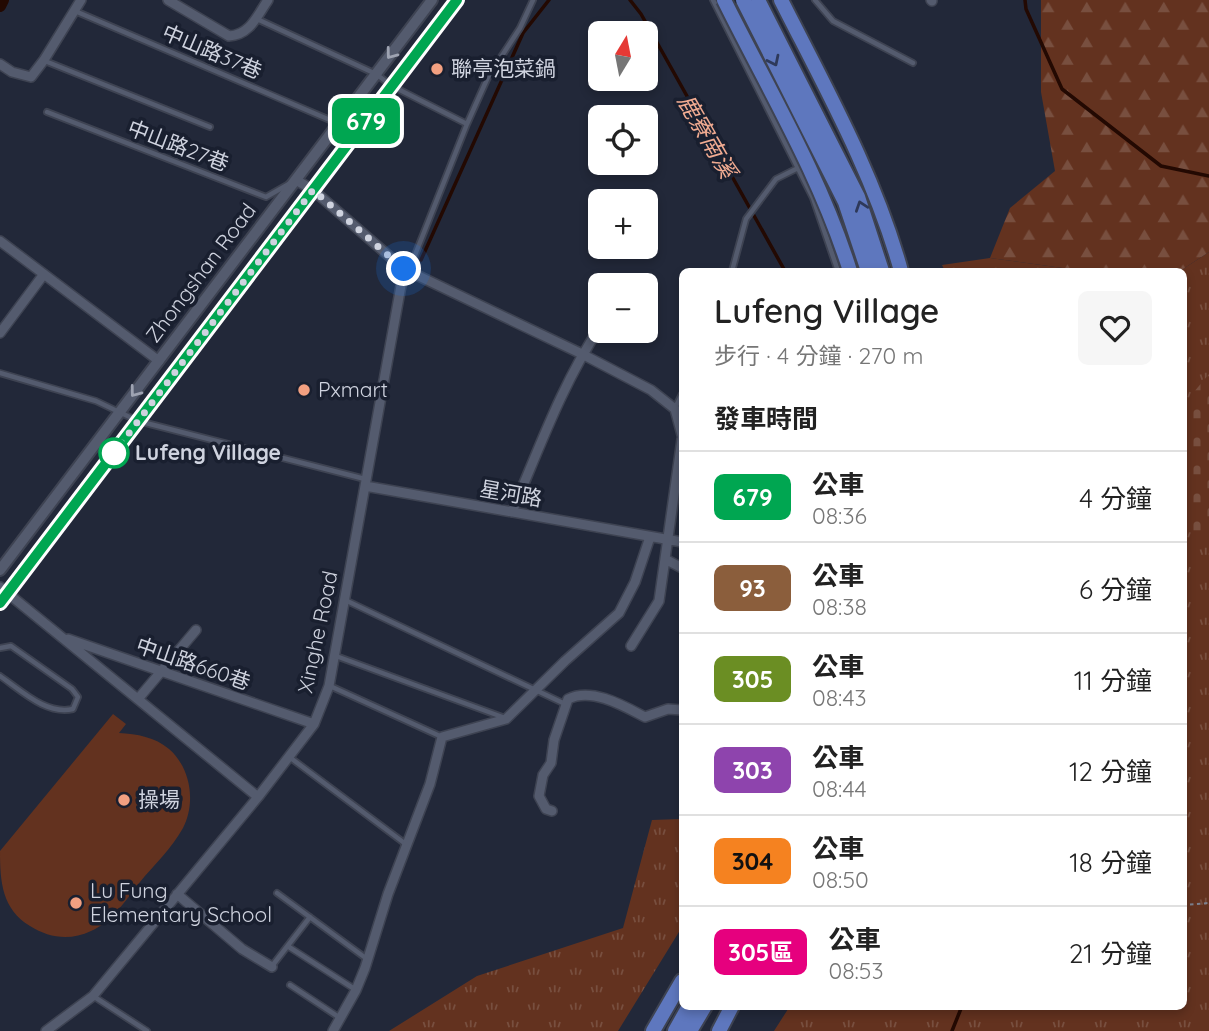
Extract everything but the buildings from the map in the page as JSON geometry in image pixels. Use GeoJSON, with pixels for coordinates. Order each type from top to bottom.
{"type":"FeatureCollection","features":[{"type":"Feature","properties":{"kind":"main road"},"geometry":{"type":"LineString","coordinates":[[724,0],[817,180],[849,268]]}},
{"type":"Feature","properties":{"kind":"main road"},"geometry":{"type":"LineString","coordinates":[[743,0],[845,202],[867,268]]}},
{"type":"Feature","properties":{"kind":"main road"},"geometry":{"type":"LineString","coordinates":[[758,0],[858,197],[882,268]]}},
{"type":"Feature","properties":{"kind":"main road"},"geometry":{"type":"LineString","coordinates":[[780,0],[836,108],[872,188],[900,268]]}},
{"type":"Feature","properties":{"kind":"main road"},"geometry":{"type":"LineString","coordinates":[[653,1031],[679,986]]}},
{"type":"Feature","properties":{"kind":"main road"},"geometry":{"type":"LineString","coordinates":[[675,1031],[687,1010]]}},
{"type":"Feature","properties":{"kind":"main road"},"geometry":{"type":"LineString","coordinates":[[690,1031],[703,1010]]}},
{"type":"Feature","properties":{"kind":"main road"},"geometry":{"type":"LineString","coordinates":[[719,1031],[730,1010]]}},
{"type":"Feature","properties":{"kind":"street"},"geometry":{"type":"LineString","coordinates":[[0,64],[12,72],[31,77],[81,0]]}},
{"type":"Feature","properties":{"kind":"street"},"geometry":{"type":"LineString","coordinates":[[168,0],[229,36],[240,35],[249,29],[268,0]]}},
{"type":"Feature","properties":{"kind":"street","name":"Zhongshan Road"},"geometry":{"type":"LineString","coordinates":[[0,570],[432,0]]}},
{"type":"Feature","properties":{"kind":"street","name":"Zhongshan Road"},"geometry":{"type":"LineString","coordinates":[[0,603],[4,590],[138,421],[457,0]]}},
{"type":"Feature","properties":{"kind":"street"},"geometry":{"type":"LineString","coordinates":[[296,180],[313,190],[404,269],[651,390],[675,409],[679,425]]}},
{"type":"Feature","properties":{"kind":"street"},"geometry":{"type":"LineString","coordinates":[[0,241],[159,361]]}},
{"type":"Feature","properties":{"kind":"street","name":"Xinghe Road"},"geometry":{"type":"LineString","coordinates":[[47,1031],[93,996],[258,797],[314,724],[329,686],[404,269]]}},
{"type":"Feature","properties":{"kind":"street"},"geometry":{"type":"LineString","coordinates":[[0,333],[44,274]]}},
{"type":"Feature","properties":{"kind":"street"},"geometry":{"type":"LineString","coordinates":[[512,512],[553,415],[589,343]]}},
{"type":"Feature","properties":{"kind":"street"},"geometry":{"type":"LineString","coordinates":[[631,646],[659,601],[679,458]]}},
{"type":"Feature","properties":{"kind":"street","name":"星河路"},"geometry":{"type":"LineString","coordinates":[[365,483],[679,542]]}},
{"type":"Feature","properties":{"kind":"street"},"geometry":{"type":"LineString","coordinates":[[333,1031],[356,990],[368,959],[388,894],[430,784],[442,737],[506,719],[619,613],[635,582],[650,537]]}},
{"type":"Feature","properties":{"kind":"street"},"geometry":{"type":"LineString","coordinates":[[665,559],[679,566]]}},
{"type":"Feature","properties":{"kind":"street","name":"中山路660巷"},"geometry":{"type":"LineString","coordinates":[[4,590],[258,797]]}},
{"type":"Feature","properties":{"kind":"street"},"geometry":{"type":"LineString","coordinates":[[138,699],[196,630]]}},
{"type":"Feature","properties":{"kind":"street","name":"中山路660巷"},"geometry":{"type":"LineString","coordinates":[[60,636],[314,724]]}},
{"type":"Feature","properties":{"kind":"street"},"geometry":{"type":"LineString","coordinates":[[552,811],[546,809],[539,796],[543,775],[551,763],[554,740],[568,699],[577,694],[615,701],[645,718],[668,709],[679,710]]}},
{"type":"Feature","properties":{"kind":"street"},"geometry":{"type":"LineString","coordinates":[[177,894],[242,949],[272,967]]}},
{"type":"Feature","properties":{"kind":"lane"},"geometry":{"type":"LineString","coordinates":[[404,269],[413,260],[488,77],[520,28],[533,0]]}},
{"type":"Feature","properties":{"kind":"lane"},"geometry":{"type":"LineString","coordinates":[[713,0],[813,198],[837,268]]}},
{"type":"Feature","properties":{"kind":"lane"},"geometry":{"type":"LineString","coordinates":[[788,0],[856,137],[895,230],[907,268]]}},
{"type":"Feature","properties":{"kind":"lane"},"geometry":{"type":"LineString","coordinates":[[815,0],[833,21],[913,63]]}},
{"type":"Feature","properties":{"kind":"lane","name":"中山路37巷"},"geometry":{"type":"LineString","coordinates":[[74,10],[339,123]]}},
{"type":"Feature","properties":{"kind":"lane"},"geometry":{"type":"LineString","coordinates":[[255,18],[376,74],[392,86],[467,124]]}},
{"type":"Feature","properties":{"kind":"lane"},"geometry":{"type":"LineString","coordinates":[[44,60],[210,127]]}},
{"type":"Feature","properties":{"kind":"lane","name":"中山路27巷"},"geometry":{"type":"LineString","coordinates":[[47,112],[266,197],[296,180]]}},
{"type":"Feature","properties":{"kind":"lane"},"geometry":{"type":"LineString","coordinates":[[733,268],[746,219],[776,179],[798,168]]}},
{"type":"Feature","properties":{"kind":"lane"},"geometry":{"type":"LineString","coordinates":[[0,373],[96,401],[138,421],[365,483]]}},
{"type":"Feature","properties":{"kind":"lane"},"geometry":{"type":"LineString","coordinates":[[675,409],[679,400]]}},
{"type":"Feature","properties":{"kind":"lane"},"geometry":{"type":"LineString","coordinates":[[344,600],[563,703],[568,699]]}},
{"type":"Feature","properties":{"kind":"lane"},"geometry":{"type":"LineString","coordinates":[[0,648],[11,646],[22,653],[72,689],[78,697],[77,703],[73,709],[62,711],[46,707],[0,676]]}},
{"type":"Feature","properties":{"kind":"lane"},"geometry":{"type":"LineString","coordinates":[[335,655],[506,719]]}},
{"type":"Feature","properties":{"kind":"lane"},"geometry":{"type":"LineString","coordinates":[[329,686],[442,737]]}},
{"type":"Feature","properties":{"kind":"lane"},"geometry":{"type":"LineString","coordinates":[[288,756],[408,846]]}},
{"type":"Feature","properties":{"kind":"lane"},"geometry":{"type":"LineString","coordinates":[[277,893],[368,959]]}},
{"type":"Feature","properties":{"kind":"lane"},"geometry":{"type":"LineString","coordinates":[[272,967],[310,917]]}},
{"type":"Feature","properties":{"kind":"lane"},"geometry":{"type":"LineString","coordinates":[[289,947],[356,990]]}},
{"type":"Feature","properties":{"kind":"lane"},"geometry":{"type":"LineString","coordinates":[[290,985],[341,1019]]}},
{"type":"Feature","properties":{"kind":"lane"},"geometry":{"type":"LineString","coordinates":[[93,996],[147,1031]]}},
{"type":"Feature","properties":{"kind":"path"},"geometry":{"type":"LineString","coordinates":[[1187,905],[1209,903]]}},
{"type":"Feature","properties":{"kind":"green space"},"geometry":{"type":"Polygon","coordinates":[[[1041,0],[1209,0],[1209,252],[1185,268],[1062,268],[990,258],[1010,208],[1055,171],[1041,92],[1041,0]]]}},
{"type":"Feature","properties":{"kind":"green space"},"geometry":{"type":"Polygon","coordinates":[[[1209,252],[1209,1031],[774,1031],[787,1010],[1187,1010],[1187,268],[1185,268],[1209,252]]]}},
{"type":"Feature","properties":{"kind":"green space"},"geometry":{"type":"Polygon","coordinates":[[[990,258],[1062,268],[944,268],[942,265],[990,258]]]}},
{"type":"Feature","properties":{"kind":"green space"},"geometry":{"type":"Polygon","coordinates":[[[1209,374],[1209,536],[1187,532],[1187,400],[1209,374]]]}},
{"type":"Feature","properties":{"kind":"green space"},"geometry":{"type":"Polygon","coordinates":[[[113,714],[126,724],[119,733],[152,739],[164,745],[176,757],[187,776],[189,786],[187,818],[179,835],[106,922],[75,936],[52,935],[30,926],[8,903],[2,884],[0,851],[113,714]]]}},
{"type":"Feature","properties":{"kind":"green space"},"geometry":{"type":"Polygon","coordinates":[[[679,819],[679,932],[618,1031],[389,1031],[477,976],[623,928],[652,820],[679,819]]]}},
{"type":"Feature","properties":{"kind":"waterway"},"geometry":{"type":"LineString","coordinates":[[0,6],[3,0]]}},
{"type":"Feature","properties":{"kind":"waterway"},"geometry":{"type":"LineString","coordinates":[[421,260],[523,33],[549,0]]}},
{"type":"Feature","properties":{"kind":"waterway","name":"鹿寮南溪"},"geometry":{"type":"LineString","coordinates":[[630,0],[641,14],[783,268]]}},
{"type":"Feature","properties":{"kind":"waterway"},"geometry":{"type":"LineString","coordinates":[[1025,0],[1026,9],[1062,89],[1161,166],[1209,176]]}},
{"type":"Feature","properties":{"kind":"waterway","name":"鹿寮南溪"},"geometry":{"type":"LineString","coordinates":[[952,1031],[960,1010]]}},
{"type":"Feature","properties":{"kind":"bus line","name":"679"},"geometry":{"type":"LineString","coordinates":[[0,603],[457,0]]}},
{"type":"Feature","properties":{"kind":"place","name":"聯亭泡菜鍋"},"geometry":{"type":"Point","coordinates":[437,69]}},
{"type":"Feature","properties":{"kind":"place","name":"Pxmart"},"geometry":{"type":"Point","coordinates":[304,390]}},
{"type":"Feature","properties":{"kind":"place","name":"Lufeng Village"},"geometry":{"type":"Point","coordinates":[114,453]}},
{"type":"Feature","properties":{"kind":"place","name":"操場"},"geometry":{"type":"Point","coordinates":[124,800]}},
{"type":"Feature","properties":{"kind":"place","name":"Lu Fung Elementary School"},"geometry":{"type":"Point","coordinates":[76,903]}},
{"type":"Feature","properties":{"kind":"route"},"geometry":{"type":"LineString","coordinates":[[114,453],[313,190],[404,269]]}}]}
